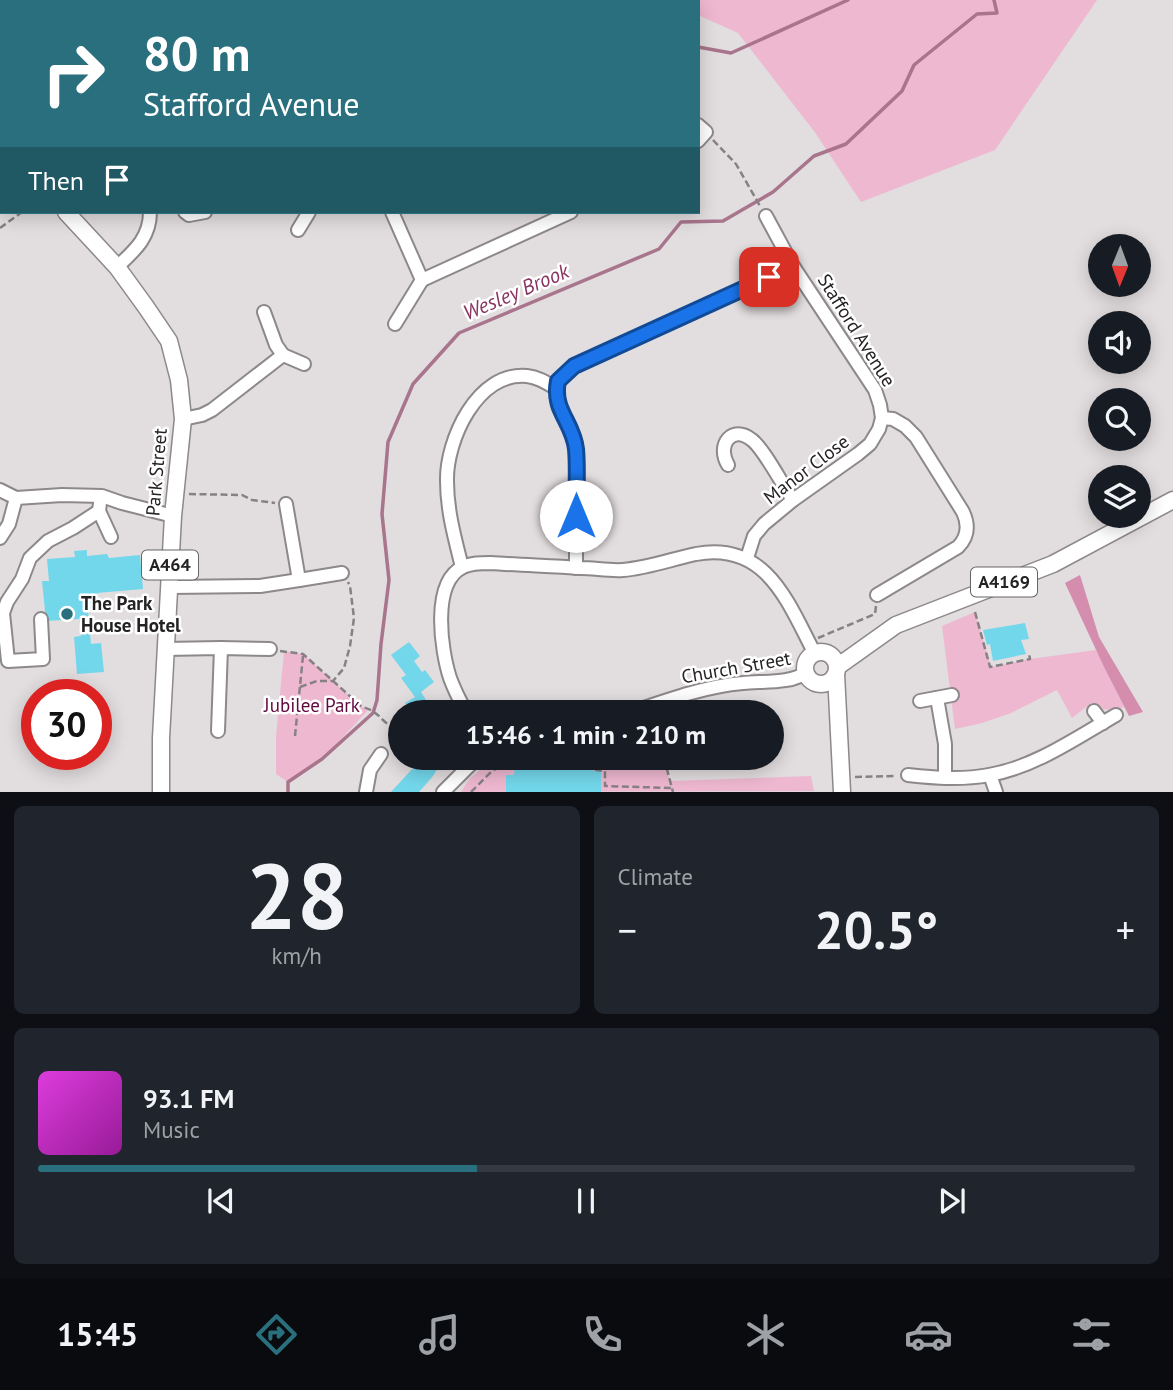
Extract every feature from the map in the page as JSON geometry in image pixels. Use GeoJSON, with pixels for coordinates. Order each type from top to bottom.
{"type":"FeatureCollection","features":[{"type":"Feature","properties":{"kind":"main road","name":"A464"},"geometry":{"type":"LineString","coordinates":[[68,214],[117,267]]}},
{"type":"Feature","properties":{"kind":"main road","name":"Park Street"},"geometry":{"type":"LineString","coordinates":[[117,267],[169,341],[179,380],[183,419],[173,516],[160,738],[160,792]]}},
{"type":"Feature","properties":{"kind":"main road","name":"A4169"},"geometry":{"type":"LineString","coordinates":[[820,684],[831,681],[836,671],[895,625],[1052,564],[1173,500]]}},
{"type":"Feature","properties":{"kind":"main road"},"geometry":{"type":"LineString","coordinates":[[838,726],[820,684],[810,679],[806,672],[812,648],[834,659],[842,784]]}},
{"type":"Feature","properties":{"kind":"street","name":"Stafford Avenue"},"geometry":{"type":"LineString","coordinates":[[764,212],[793,265],[875,390],[882,418]]}},
{"type":"Feature","properties":{"kind":"street"},"geometry":{"type":"LineString","coordinates":[[117,267],[144,240],[150,214]]}},
{"type":"Feature","properties":{"kind":"street"},"geometry":{"type":"LineString","coordinates":[[298,230],[308,214]]}},
{"type":"Feature","properties":{"kind":"street"},"geometry":{"type":"LineString","coordinates":[[393,214],[422,280]]}},
{"type":"Feature","properties":{"kind":"street"},"geometry":{"type":"LineString","coordinates":[[395,324],[422,280],[566,214]]}},
{"type":"Feature","properties":{"kind":"street","name":"Stafford Avenue"},"geometry":{"type":"LineString","coordinates":[[557,389],[558,381],[574,366],[793,265]]}},
{"type":"Feature","properties":{"kind":"street"},"geometry":{"type":"LineString","coordinates":[[264,313],[276,345],[284,355],[304,364]]}},
{"type":"Feature","properties":{"kind":"street"},"geometry":{"type":"LineString","coordinates":[[183,419],[212,410],[284,355]]}},
{"type":"Feature","properties":{"kind":"street"},"geometry":{"type":"LineString","coordinates":[[462,567],[451,523],[446,480],[453,440],[459,425],[481,396],[505,379],[528,376],[538,378],[557,389],[556,399],[569,425],[576,448],[576,568]]}},
{"type":"Feature","properties":{"kind":"street"},"geometry":{"type":"LineString","coordinates":[[877,595],[958,547],[963,542],[967,529],[967,519],[916,437],[894,419],[882,418]]}},
{"type":"Feature","properties":{"kind":"street","name":"Manor Close"},"geometry":{"type":"LineString","coordinates":[[747,558],[754,536],[764,524],[870,444],[882,418]]}},
{"type":"Feature","properties":{"kind":"street"},"geometry":{"type":"LineString","coordinates":[[728,466],[723,454],[727,440],[739,435],[751,439],[793,500]]}},
{"type":"Feature","properties":{"kind":"street"},"geometry":{"type":"LineString","coordinates":[[0,490],[16,498],[102,496],[173,516]]}},
{"type":"Feature","properties":{"kind":"street"},"geometry":{"type":"LineString","coordinates":[[102,496],[99,511],[111,537]]}},
{"type":"Feature","properties":{"kind":"street"},"geometry":{"type":"LineString","coordinates":[[0,538],[9,524],[16,498]]}},
{"type":"Feature","properties":{"kind":"street"},"geometry":{"type":"LineString","coordinates":[[286,504],[299,580]]}},
{"type":"Feature","properties":{"kind":"street"},"geometry":{"type":"LineString","coordinates":[[41,619],[43,659],[4,662],[3,613],[30,558],[48,541],[99,511]]}},
{"type":"Feature","properties":{"kind":"street"},"geometry":{"type":"LineString","coordinates":[[460,700],[450,678],[443,641],[441,622],[444,588],[462,567],[474,564],[622,570],[647,567],[699,554],[728,554],[747,558],[763,569],[776,583],[812,648]]}},
{"type":"Feature","properties":{"kind":"street"},"geometry":{"type":"LineString","coordinates":[[169,587],[260,586],[342,573]]}},
{"type":"Feature","properties":{"kind":"street"},"geometry":{"type":"LineString","coordinates":[[218,732],[221,648]]}},
{"type":"Feature","properties":{"kind":"street"},"geometry":{"type":"LineString","coordinates":[[165,649],[270,649]]}},
{"type":"Feature","properties":{"kind":"street","name":"Church Street"},"geometry":{"type":"LineString","coordinates":[[666,700],[739,683],[795,679],[806,672]]}},
{"type":"Feature","properties":{"kind":"street"},"geometry":{"type":"LineString","coordinates":[[920,701],[952,695]]}},
{"type":"Feature","properties":{"kind":"street"},"geometry":{"type":"LineString","coordinates":[[937,698],[945,744],[945,778]]}},
{"type":"Feature","properties":{"kind":"street"},"geometry":{"type":"LineString","coordinates":[[1094,711],[1102,723]]}},
{"type":"Feature","properties":{"kind":"street"},"geometry":{"type":"LineString","coordinates":[[908,775],[945,778],[990,775],[1028,764],[1116,715]]}},
{"type":"Feature","properties":{"kind":"street"},"geometry":{"type":"LineString","coordinates":[[366,792],[370,770],[382,754]]}},
{"type":"Feature","properties":{"kind":"street"},"geometry":{"type":"LineString","coordinates":[[443,792],[465,770]]}},
{"type":"Feature","properties":{"kind":"street"},"geometry":{"type":"LineString","coordinates":[[990,775],[996,792]]}},
{"type":"Feature","properties":{"kind":"path"},"geometry":{"type":"LineString","coordinates":[[701,133],[736,164],[764,212]]}},
{"type":"Feature","properties":{"kind":"path"},"geometry":{"type":"LineString","coordinates":[[0,228],[19,214]]}},
{"type":"Feature","properties":{"kind":"path"},"geometry":{"type":"LineString","coordinates":[[175,493],[242,495],[252,500],[286,504]]}},
{"type":"Feature","properties":{"kind":"path"},"geometry":{"type":"LineString","coordinates":[[300,687],[317,681],[333,681],[344,668],[354,618],[350,586],[342,573]]}},
{"type":"Feature","properties":{"kind":"path"},"geometry":{"type":"LineString","coordinates":[[812,648],[875,614],[877,595]]}},
{"type":"Feature","properties":{"kind":"path"},"geometry":{"type":"LineString","coordinates":[[975,612],[990,667],[1030,659],[1029,654]]}},
{"type":"Feature","properties":{"kind":"path"},"geometry":{"type":"LineString","coordinates":[[270,649],[303,654],[362,707],[379,715],[388,724]]}},
{"type":"Feature","properties":{"kind":"path"},"geometry":{"type":"LineString","coordinates":[[295,736],[303,654]]}},
{"type":"Feature","properties":{"kind":"path"},"geometry":{"type":"LineString","coordinates":[[471,792],[494,770]]}},
{"type":"Feature","properties":{"kind":"path"},"geometry":{"type":"LineString","coordinates":[[596,770],[605,771],[605,786],[673,790],[667,770]]}},
{"type":"Feature","properties":{"kind":"path"},"geometry":{"type":"LineString","coordinates":[[842,784],[864,777],[908,775]]}},
{"type":"Feature","properties":{"kind":"green space"},"geometry":{"type":"Polygon","coordinates":[[[700,0],[1097,0],[995,150],[861,202],[814,131],[738,33],[700,16],[700,0]]]}},
{"type":"Feature","properties":{"kind":"green space"},"geometry":{"type":"Polygon","coordinates":[[[975,612],[991,667],[1096,650],[1124,707],[1107,709],[1091,703],[1072,718],[1057,690],[1011,713],[955,729],[942,626],[975,612]]]}},
{"type":"Feature","properties":{"kind":"green space","name":"Jubilee Park"},"geometry":{"type":"Polygon","coordinates":[[[284,651],[303,654],[362,707],[369,709],[333,748],[288,782],[276,774],[276,737],[284,651]]]}},
{"type":"Feature","properties":{"kind":"green space"},"geometry":{"type":"Polygon","coordinates":[[[480,770],[667,770],[670,781],[811,776],[814,791],[461,792],[470,778],[480,770]]]}},
{"type":"Feature","properties":{"kind":"shaded area"},"geometry":{"type":"Polygon","coordinates":[[[1080,575],[1099,637],[1143,712],[1129,716],[1065,583],[1080,575]]]}},
{"type":"Feature","properties":{"kind":"building","name":"The Park House Hotel"},"geometry":{"type":"Polygon","coordinates":[[[87,550],[87,556],[107,554],[109,558],[140,555],[143,589],[97,593],[98,608],[88,609],[91,644],[101,643],[104,672],[77,674],[74,637],[81,636],[79,619],[46,621],[42,581],[49,581],[47,559],[75,557],[74,551],[87,550]]]}},
{"type":"Feature","properties":{"kind":"building"},"geometry":{"type":"Polygon","coordinates":[[[1025,623],[1029,639],[1021,640],[1026,654],[993,661],[990,644],[987,645],[983,630],[1025,623]]]}},
{"type":"Feature","properties":{"kind":"building"},"geometry":{"type":"Polygon","coordinates":[[[409,642],[420,656],[414,661],[434,682],[421,692],[426,700],[410,700],[415,697],[401,678],[406,675],[391,655],[409,642]]]}},
{"type":"Feature","properties":{"kind":"building"},"geometry":{"type":"Polygon","coordinates":[[[411,770],[437,770],[419,792],[391,792],[411,770]]]}},
{"type":"Feature","properties":{"kind":"building"},"geometry":{"type":"Polygon","coordinates":[[[514,770],[601,771],[601,792],[506,792],[506,775],[514,775],[514,770]]]}},
{"type":"Feature","properties":{"kind":"waterway"},"geometry":{"type":"LineString","coordinates":[[700,47],[731,53],[848,0]]}},
{"type":"Feature","properties":{"kind":"waterway","name":"Wesley Brook"},"geometry":{"type":"LineString","coordinates":[[288,792],[288,782],[322,759],[373,713],[377,700],[389,580],[382,514],[388,442],[413,384],[459,333],[659,249],[681,222],[723,221],[773,192],[814,156],[846,144],[902,91],[914,65],[977,14],[997,13],[994,0]]}},
{"type":"Feature","properties":{"kind":"place","name":"The Park House Hotel"},"geometry":{"type":"Point","coordinates":[67,614]}},
{"type":"Feature","properties":{"kind":"route"},"geometry":{"type":"LineString","coordinates":[[576,516],[576,448],[569,425],[556,399],[558,381],[574,366],[769,277]]}}]}
